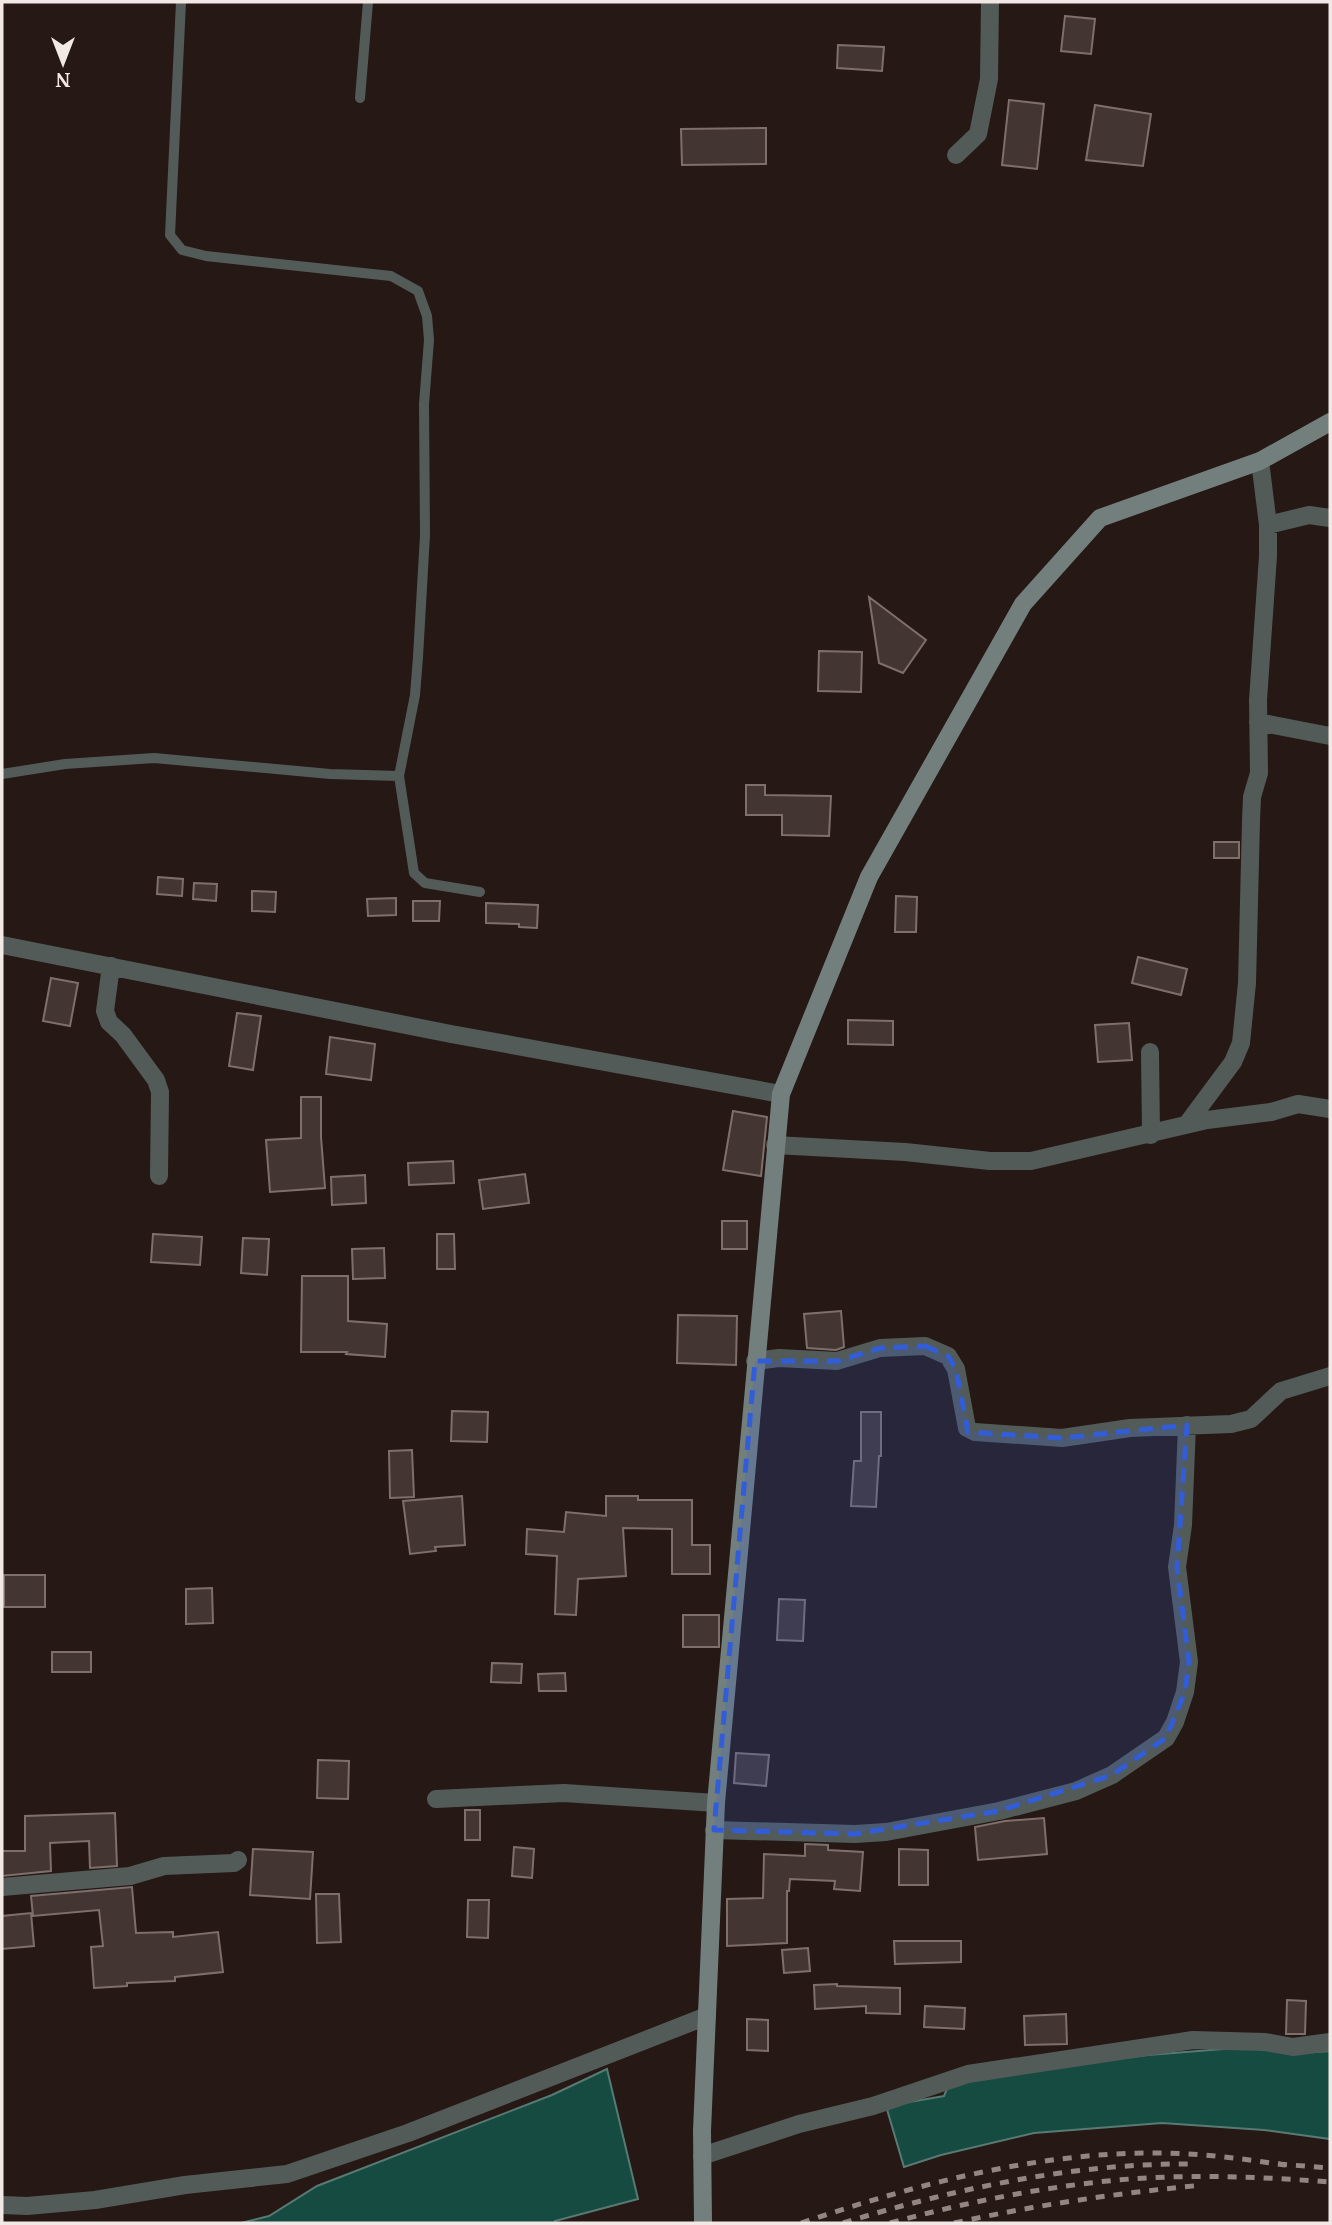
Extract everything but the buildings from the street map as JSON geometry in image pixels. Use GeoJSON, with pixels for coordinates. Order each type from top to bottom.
{"type":"FeatureCollection","features":[{"type":"Feature","properties":{"kind":"street"},"geometry":{"type":"LineString","coordinates":[[956,155],[978,134],[989,79],[990,2]]}},
{"type":"Feature","properties":{"kind":"street"},"geometry":{"type":"LineString","coordinates":[[703,2223],[702,2156],[714,1830],[781,1094],[869,877],[1023,604],[1100,518],[1259,461],[1330,422]]}},
{"type":"Feature","properties":{"kind":"street"},"geometry":{"type":"LineString","coordinates":[[1187,1124],[1233,1062],[1241,1042],[1247,983],[1252,797],[1259,773],[1258,722],[1268,525],[1259,461]]}},
{"type":"Feature","properties":{"kind":"street"},"geometry":{"type":"LineString","coordinates":[[1268,525],[1309,515],[1330,518]]}},
{"type":"Feature","properties":{"kind":"street"},"geometry":{"type":"LineString","coordinates":[[1258,722],[1330,736]]}},
{"type":"Feature","properties":{"kind":"street"},"geometry":{"type":"LineString","coordinates":[[2,945],[451,1034],[781,1094]]}},
{"type":"Feature","properties":{"kind":"street"},"geometry":{"type":"LineString","coordinates":[[111,966],[105,1011],[109,1022],[123,1035],[156,1080],[160,1093],[159,1176]]}},
{"type":"Feature","properties":{"kind":"street"},"geometry":{"type":"LineString","coordinates":[[1150,1052],[1151,1135]]}},
{"type":"Feature","properties":{"kind":"street"},"geometry":{"type":"LineString","coordinates":[[775,1145],[905,1152],[990,1161],[1031,1161],[1151,1135],[1187,1124],[1271,1112],[1298,1104],[1330,1109]]}},
{"type":"Feature","properties":{"kind":"street"},"geometry":{"type":"LineString","coordinates":[[755,1361],[779,1358],[837,1361],[880,1348],[925,1346],[948,1356],[957,1369],[967,1428],[975,1432],[1062,1438],[1130,1428],[1231,1424],[1251,1419],[1281,1391],[1330,1376]]}},
{"type":"Feature","properties":{"kind":"street"},"geometry":{"type":"LineString","coordinates":[[714,1830],[855,1834],[886,1832],[999,1811],[1076,1791],[1112,1775],[1166,1738],[1175,1722],[1185,1692],[1189,1662],[1177,1567],[1183,1525],[1187,1425]]}},
{"type":"Feature","properties":{"kind":"street"},"geometry":{"type":"LineString","coordinates":[[436,1798],[565,1793],[716,1802]]}},
{"type":"Feature","properties":{"kind":"street"},"geometry":{"type":"LineString","coordinates":[[2,1887],[130,1876],[164,1866],[234,1863],[238,1860]]}},
{"type":"Feature","properties":{"kind":"street"},"geometry":{"type":"LineString","coordinates":[[2,2205],[27,2206],[94,2200],[185,2185],[286,2174],[408,2133],[707,2016]]}},
{"type":"Feature","properties":{"kind":"street"},"geometry":{"type":"LineString","coordinates":[[702,2156],[799,2124],[873,2106],[942,2082],[1002,2068],[1193,2040],[1265,2042],[1293,2048],[1330,2042]]}},
{"type":"Feature","properties":{"kind":"lane"},"geometry":{"type":"LineString","coordinates":[[181,2],[170,235],[182,250],[206,256],[391,276],[418,291],[428,316],[424,404],[425,535],[419,644],[415,695],[399,776],[414,873],[425,883],[480,892]]}},
{"type":"Feature","properties":{"kind":"lane"},"geometry":{"type":"LineString","coordinates":[[360,98],[368,2]]}},
{"type":"Feature","properties":{"kind":"lane"},"geometry":{"type":"LineString","coordinates":[[2,774],[65,764],[153,758],[330,774],[399,776]]}},
{"type":"Feature","properties":{"kind":"highlighted area"},"geometry":{"type":"Polygon","coordinates":[[[925,1346],[948,1356],[956,1369],[968,1432],[1062,1438],[1187,1425],[1177,1567],[1189,1662],[1185,1692],[1166,1738],[1112,1775],[999,1811],[855,1834],[714,1830],[755,1361],[837,1361],[880,1348],[925,1346]]]}},
{"type":"Feature","properties":{"kind":"water"},"geometry":{"type":"Polygon","coordinates":[[[1261,2046],[1301,2053],[1330,2051],[1330,2139],[1264,2130],[1162,2123],[1034,2133],[941,2155],[904,2167],[886,2106],[944,2096],[951,2079],[1148,2055],[1261,2046]]]}},
{"type":"Feature","properties":{"kind":"water"},"geometry":{"type":"Polygon","coordinates":[[[607,2069],[638,2199],[555,2223],[241,2223],[269,2216],[317,2186],[552,2095],[607,2069]]]}},
{"type":"Feature","properties":{"kind":"railway"},"geometry":{"type":"LineString","coordinates":[[801,2223],[927,2185],[1012,2166],[1056,2160],[1099,2155],[1161,2153],[1214,2156],[1285,2165]]}},
{"type":"Feature","properties":{"kind":"railway"},"geometry":{"type":"LineString","coordinates":[[843,2223],[927,2199],[1015,2180],[1103,2168],[1190,2164]]}},
{"type":"Feature","properties":{"kind":"railway"},"geometry":{"type":"LineString","coordinates":[[1278,2164],[1330,2168]]}},
{"type":"Feature","properties":{"kind":"railway"},"geometry":{"type":"LineString","coordinates":[[890,2223],[1014,2194],[1120,2180],[1210,2176],[1330,2182]]}},
{"type":"Feature","properties":{"kind":"railway"},"geometry":{"type":"LineString","coordinates":[[954,2223],[1077,2200],[1203,2185]]}}]}
